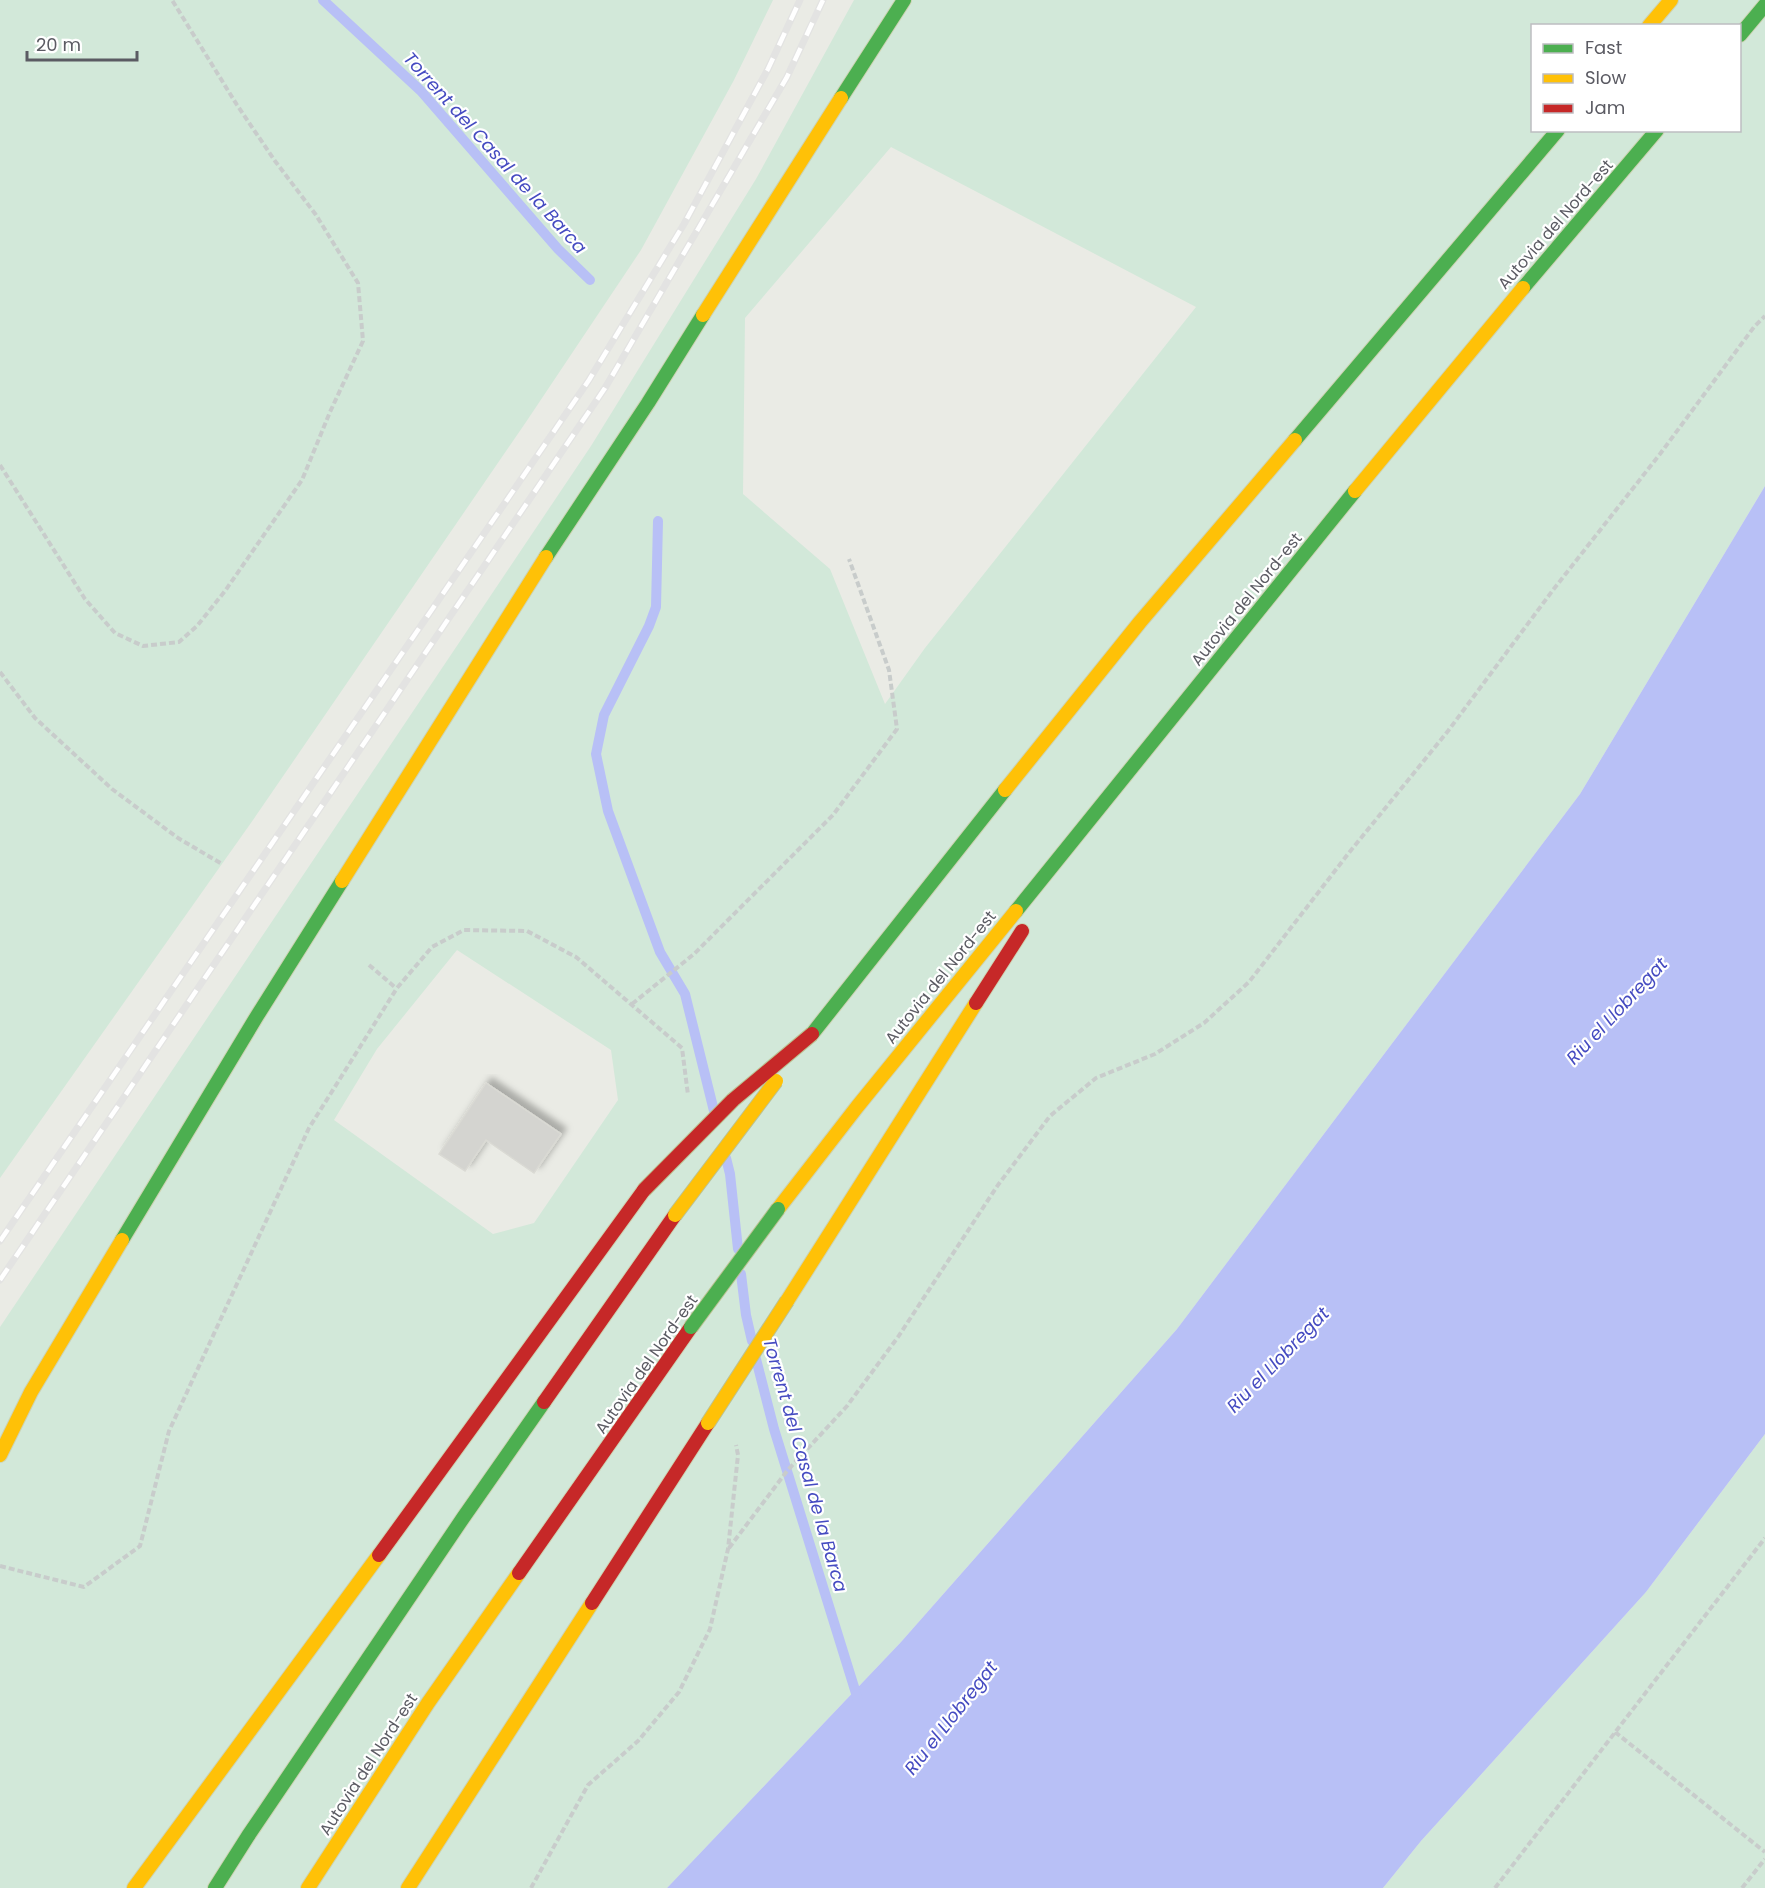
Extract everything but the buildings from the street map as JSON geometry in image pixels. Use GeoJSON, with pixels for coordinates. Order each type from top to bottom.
{"type":"FeatureCollection","features":[{"type":"Feature","properties":{"kind":"main road"},"geometry":{"type":"LineString","coordinates":[[0,1455],[31,1392],[257,1016],[524,590],[648,403],[904,0]]}},
{"type":"Feature","properties":{"kind":"main road"},"geometry":{"type":"LineString","coordinates":[[1651,24],[1671,0]]}},
{"type":"Feature","properties":{"kind":"main road"},"geometry":{"type":"LineString","coordinates":[[1741,34],[1765,5]]}},
{"type":"Feature","properties":{"kind":"main road"},"geometry":{"type":"LineString","coordinates":[[215,1888],[254,1826],[463,1518],[675,1215],[812,1034],[1126,640],[1556,132]]}},
{"type":"Feature","properties":{"kind":"main road","name":"Autovia del Nord-est"},"geometry":{"type":"LineString","coordinates":[[308,1888],[428,1703],[691,1327],[847,1119],[1195,687],[1525,284],[1655,132]]}},
{"type":"Feature","properties":{"kind":"main road"},"geometry":{"type":"LineString","coordinates":[[1038,904],[1101,805]]}},
{"type":"Feature","properties":{"kind":"main road"},"geometry":{"type":"LineString","coordinates":[[408,1888],[787,1301],[1026,924]]}},
{"type":"Feature","properties":{"kind":"main road"},"geometry":{"type":"LineString","coordinates":[[134,1888],[480,1418],[644,1190],[733,1100],[812,1034]]}},
{"type":"Feature","properties":{"kind":"path"},"geometry":{"type":"LineString","coordinates":[[0,465],[85,599],[115,633],[144,646],[178,642],[197,626],[225,591],[302,480],[363,341],[358,283],[316,215],[275,161],[237,105],[172,0]]}},
{"type":"Feature","properties":{"kind":"path"},"geometry":{"type":"LineString","coordinates":[[531,1888],[588,1785],[638,1741],[679,1692],[710,1629],[728,1549],[787,1471],[847,1406],[898,1337],[998,1185],[1050,1116],[1096,1078],[1155,1054],[1204,1023],[1249,982],[1348,854],[1448,731],[1553,590],[1660,454],[1754,327],[1765,316]]}},
{"type":"Feature","properties":{"kind":"path"},"geometry":{"type":"LineString","coordinates":[[0,1566],[84,1587],[140,1546],[169,1431],[309,1128],[397,988],[432,947],[464,930],[526,931],[576,957],[632,1004],[694,954],[833,816],[897,729],[889,670],[849,559]]}},
{"type":"Feature","properties":{"kind":"path"},"geometry":{"type":"LineString","coordinates":[[0,672],[35,718],[112,789],[178,838],[222,864]]}},
{"type":"Feature","properties":{"kind":"path"},"geometry":{"type":"LineString","coordinates":[[369,965],[397,988]]}},
{"type":"Feature","properties":{"kind":"path"},"geometry":{"type":"LineString","coordinates":[[1495,1888],[1765,1538]]}},
{"type":"Feature","properties":{"kind":"path"},"geometry":{"type":"LineString","coordinates":[[1615,1732],[1765,1852]]}},
{"type":"Feature","properties":{"kind":"path"},"geometry":{"type":"LineString","coordinates":[[1742,1888],[1765,1859]]}},
{"type":"Feature","properties":{"kind":"green space"},"geometry":{"type":"Polygon","coordinates":[[[0,0],[773,0],[734,80],[641,250],[253,820],[0,1178],[0,0]]]}},
{"type":"Feature","properties":{"kind":"green space"},"geometry":{"type":"Polygon","coordinates":[[[854,0],[1765,0],[1765,486],[1580,794],[1177,1329],[901,1642],[667,1888],[0,1888],[0,1327],[591,446],[756,179],[854,0]],[[891,147],[745,318],[743,494],[830,569],[885,704],[925,648],[1196,307],[891,147]],[[457,950],[377,1049],[334,1120],[493,1234],[534,1223],[618,1100],[611,1050],[457,950]]]}},
{"type":"Feature","properties":{"kind":"green space"},"geometry":{"type":"Polygon","coordinates":[[[1765,1434],[1765,1888],[1383,1888],[1421,1841],[1646,1592],[1765,1434]]]}},
{"type":"Feature","properties":{"kind":"water","name":"Riu el Llobregat"},"geometry":{"type":"Polygon","coordinates":[[[1765,486],[1765,1434],[1646,1592],[1421,1841],[1383,1888],[667,1888],[901,1642],[1177,1329],[1580,794],[1765,486]]]}},
{"type":"Feature","properties":{"kind":"waterway","name":"Torrent del Casal de la Barca"},"geometry":{"type":"LineString","coordinates":[[323,0],[421,91],[558,249],[590,280]]}},
{"type":"Feature","properties":{"kind":"waterway","name":"Torrent del Casal de la Barca"},"geometry":{"type":"LineString","coordinates":[[658,521],[656,607],[649,626],[604,715],[596,754],[608,811],[660,952],[685,994],[714,1111]]}},
{"type":"Feature","properties":{"kind":"waterway","name":"Torrent del Casal de la Barca"},"geometry":{"type":"LineString","coordinates":[[726,1158],[730,1174],[738,1249]]}},
{"type":"Feature","properties":{"kind":"waterway","name":"Torrent del Casal de la Barca"},"geometry":{"type":"LineString","coordinates":[[741,1274],[752,1341]]}},
{"type":"Feature","properties":{"kind":"waterway","name":"Torrent del Casal de la Barca"},"geometry":{"type":"LineString","coordinates":[[756,1359],[774,1429],[859,1703]]}},
{"type":"Feature","properties":{"kind":"railway"},"geometry":{"type":"LineString","coordinates":[[0,1241],[589,380],[684,224],[768,69],[800,0]]}},
{"type":"Feature","properties":{"kind":"railway"},"geometry":{"type":"LineString","coordinates":[[0,1280],[605,388],[787,77],[823,0]]}},
{"type":"Feature","properties":{"kind":"traffic: fast"},"geometry":{"type":"LineString","coordinates":[[841,98],[904,0]]}},
{"type":"Feature","properties":{"kind":"traffic: fast"},"geometry":{"type":"LineString","coordinates":[[1741,34],[1765,5]]}},
{"type":"Feature","properties":{"kind":"traffic: fast"},"geometry":{"type":"LineString","coordinates":[[1295,440],[1556,132]]}},
{"type":"Feature","properties":{"kind":"traffic: fast"},"geometry":{"type":"LineString","coordinates":[[1523,288],[1655,132]]}},
{"type":"Feature","properties":{"kind":"traffic: fast"},"geometry":{"type":"LineString","coordinates":[[546,557],[703,315]]}},
{"type":"Feature","properties":{"kind":"traffic: fast"},"geometry":{"type":"LineString","coordinates":[[1016,911],[1355,491]]}},
{"type":"Feature","properties":{"kind":"traffic: fast"},"geometry":{"type":"LineString","coordinates":[[812,1034],[1005,790]]}},
{"type":"Feature","properties":{"kind":"traffic: fast"},"geometry":{"type":"LineString","coordinates":[[122,1240],[257,1016],[342,881]]}},
{"type":"Feature","properties":{"kind":"traffic: fast"},"geometry":{"type":"LineString","coordinates":[[691,1327],[778,1209]]}},
{"type":"Feature","properties":{"kind":"traffic: fast"},"geometry":{"type":"LineString","coordinates":[[215,1888],[463,1518],[544,1402]]}},
{"type":"Feature","properties":{"kind":"traffic: slow"},"geometry":{"type":"LineString","coordinates":[[1651,24],[1671,0]]}},
{"type":"Feature","properties":{"kind":"traffic: slow"},"geometry":{"type":"LineString","coordinates":[[703,315],[841,98]]}},
{"type":"Feature","properties":{"kind":"traffic: slow"},"geometry":{"type":"LineString","coordinates":[[1355,491],[1523,288]]}},
{"type":"Feature","properties":{"kind":"traffic: slow"},"geometry":{"type":"LineString","coordinates":[[1005,790],[1140,622],[1295,440]]}},
{"type":"Feature","properties":{"kind":"traffic: slow"},"geometry":{"type":"LineString","coordinates":[[342,881],[546,557]]}},
{"type":"Feature","properties":{"kind":"traffic: slow"},"geometry":{"type":"LineString","coordinates":[[778,1209],[857,1107],[1016,911]]}},
{"type":"Feature","properties":{"kind":"traffic: slow"},"geometry":{"type":"LineString","coordinates":[[787,1301],[976,1003]]}},
{"type":"Feature","properties":{"kind":"traffic: slow"},"geometry":{"type":"LineString","coordinates":[[675,1215],[776,1081]]}},
{"type":"Feature","properties":{"kind":"traffic: slow"},"geometry":{"type":"LineString","coordinates":[[0,1455],[31,1392],[122,1240]]}},
{"type":"Feature","properties":{"kind":"traffic: slow"},"geometry":{"type":"LineString","coordinates":[[708,1423],[787,1301]]}},
{"type":"Feature","properties":{"kind":"traffic: slow"},"geometry":{"type":"LineString","coordinates":[[134,1888],[379,1555]]}},
{"type":"Feature","properties":{"kind":"traffic: slow"},"geometry":{"type":"LineString","coordinates":[[308,1888],[428,1703],[519,1573]]}},
{"type":"Feature","properties":{"kind":"traffic: slow"},"geometry":{"type":"LineString","coordinates":[[408,1888],[592,1603]]}},
{"type":"Feature","properties":{"kind":"traffic: jam"},"geometry":{"type":"LineString","coordinates":[[976,1003],[1022,931]]}},
{"type":"Feature","properties":{"kind":"traffic: jam"},"geometry":{"type":"LineString","coordinates":[[644,1190],[733,1100],[812,1034]]}},
{"type":"Feature","properties":{"kind":"traffic: jam"},"geometry":{"type":"LineString","coordinates":[[379,1555],[644,1190]]}},
{"type":"Feature","properties":{"kind":"traffic: jam"},"geometry":{"type":"LineString","coordinates":[[544,1402],[675,1215]]}},
{"type":"Feature","properties":{"kind":"traffic: jam"},"geometry":{"type":"LineString","coordinates":[[519,1573],[691,1327]]}},
{"type":"Feature","properties":{"kind":"traffic: jam"},"geometry":{"type":"LineString","coordinates":[[592,1603],[708,1423]]}}]}
